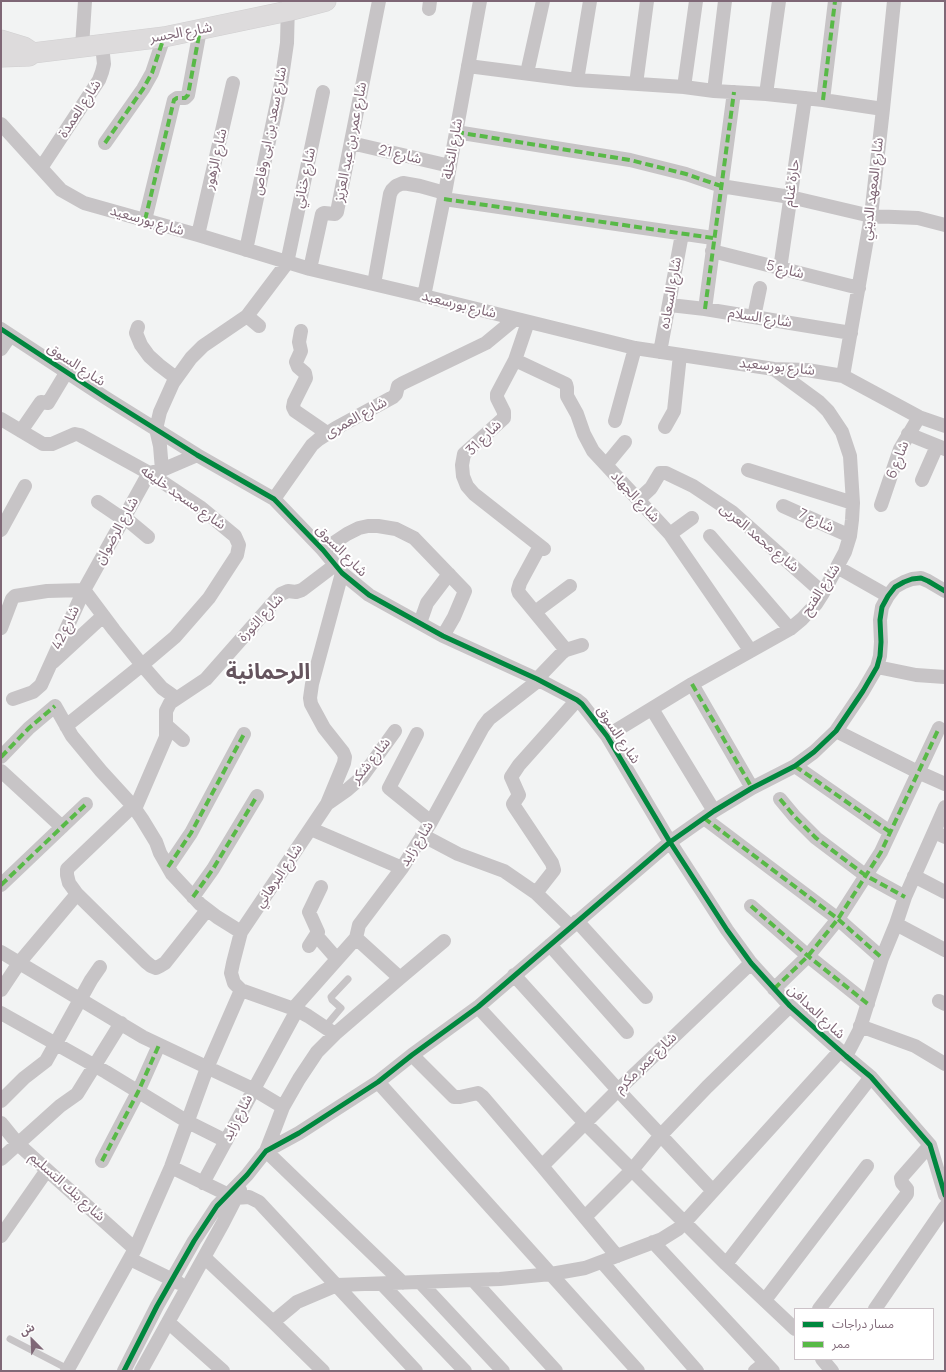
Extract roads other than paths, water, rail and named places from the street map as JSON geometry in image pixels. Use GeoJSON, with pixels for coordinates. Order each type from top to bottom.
{"type":"FeatureCollection","features":[{"type":"Feature","properties":{"kind":"street","name":"شارع العمدة"},"geometry":{"type":"LineString","coordinates":[[41,168],[99,80],[102,72],[104,64],[92,46],[85,1]]}},
{"type":"Feature","properties":{"kind":"street","name":"شارع الجسر"},"geometry":{"type":"LineString","coordinates":[[1,57],[29,56],[33,53],[164,37],[200,30],[288,6],[326,1]]}},
{"type":"Feature","properties":{"kind":"street","name":"شارع عمر بن عبد العزيز"},"geometry":{"type":"LineString","coordinates":[[310,269],[322,214],[335,214],[337,212],[379,1]]}},
{"type":"Feature","properties":{"kind":"street","name":"شارع النخلة"},"geometry":{"type":"LineString","coordinates":[[424,296],[445,196],[480,1]]}},
{"type":"Feature","properties":{"kind":"street"},"geometry":{"type":"LineString","coordinates":[[527,73],[544,1]]}},
{"type":"Feature","properties":{"kind":"street"},"geometry":{"type":"LineString","coordinates":[[577,80],[590,1]]}},
{"type":"Feature","properties":{"kind":"street"},"geometry":{"type":"LineString","coordinates":[[636,84],[647,1]]}},
{"type":"Feature","properties":{"kind":"street"},"geometry":{"type":"LineString","coordinates":[[684,87],[696,1]]}},
{"type":"Feature","properties":{"kind":"street"},"geometry":{"type":"LineString","coordinates":[[714,91],[725,1]]}},
{"type":"Feature","properties":{"kind":"street"},"geometry":{"type":"LineString","coordinates":[[766,94],[779,1]]}},
{"type":"Feature","properties":{"kind":"street"},"geometry":{"type":"LineString","coordinates":[[823,100],[835,1]]}},
{"type":"Feature","properties":{"kind":"street","name":"شارع المعهد الديني"},"geometry":{"type":"LineString","coordinates":[[843,376],[871,216],[884,109],[894,1]]}},
{"type":"Feature","properties":{"kind":"street","name":"شارع سعد بن ابى وقاص"},"geometry":{"type":"LineString","coordinates":[[246,250],[281,84],[287,43],[288,6]]}},
{"type":"Feature","properties":{"kind":"street"},"geometry":{"type":"LineString","coordinates":[[145,220],[174,100],[177,98],[185,98],[188,95],[200,30]]}},
{"type":"Feature","properties":{"kind":"street"},"geometry":{"type":"LineString","coordinates":[[105,143],[143,89],[152,73],[164,37]]}},
{"type":"Feature","properties":{"kind":"street"},"geometry":{"type":"LineString","coordinates":[[1,40],[24,47],[33,53]]}},
{"type":"Feature","properties":{"kind":"street"},"geometry":{"type":"LineString","coordinates":[[468,66],[577,80],[684,87],[714,91],[805,98],[884,109]]}},
{"type":"Feature","properties":{"kind":"street","name":"شارع الزهور"},"geometry":{"type":"LineString","coordinates":[[198,235],[233,83]]}},
{"type":"Feature","properties":{"kind":"street","name":"شارع خناني"},"geometry":{"type":"LineString","coordinates":[[287,263],[322,92]]}},
{"type":"Feature","properties":{"kind":"street"},"geometry":{"type":"LineString","coordinates":[[705,309],[734,92]]}},
{"type":"Feature","properties":{"kind":"street","name":"حارة غنام"},"geometry":{"type":"LineString","coordinates":[[780,269],[805,98]]}},
{"type":"Feature","properties":{"kind":"street","name":"شارع بورسعيد"},"geometry":{"type":"LineString","coordinates":[[1,124],[61,190],[76,200],[198,235],[287,263],[635,348],[774,369],[807,370],[843,376],[919,417],[945,426]]}},
{"type":"Feature","properties":{"kind":"street"},"geometry":{"type":"LineString","coordinates":[[456,132],[630,160],[686,174],[721,186],[790,197],[871,216],[918,218],[945,225]]}},
{"type":"Feature","properties":{"kind":"street","name":"شارع 21"},"geometry":{"type":"LineString","coordinates":[[351,143],[450,166]]}},
{"type":"Feature","properties":{"kind":"street","name":"شارع 5"},"geometry":{"type":"LineString","coordinates":[[374,284],[390,194],[396,186],[403,184],[420,186],[445,196],[682,234],[780,269],[859,288]]}},
{"type":"Feature","properties":{"kind":"street","name":"شارع السعاده"},"geometry":{"type":"LineString","coordinates":[[660,352],[670,306],[682,234]]}},
{"type":"Feature","properties":{"kind":"street"},"geometry":{"type":"LineString","coordinates":[[156,471],[160,446],[156,429],[160,412],[176,378],[191,358],[204,346],[247,316],[287,263]]}},
{"type":"Feature","properties":{"kind":"street"},"geometry":{"type":"LineString","coordinates":[[754,317],[760,288]]}},
{"type":"Feature","properties":{"kind":"street","name":"شارع السلام"},"geometry":{"type":"LineString","coordinates":[[670,306],[705,309],[851,333]]}},
{"type":"Feature","properties":{"kind":"street"},"geometry":{"type":"LineString","coordinates":[[247,316],[260,326]]}},
{"type":"Feature","properties":{"kind":"street","name":"شارع 31"},"geometry":{"type":"LineString","coordinates":[[522,320],[515,360],[497,394],[497,398],[504,412],[504,418],[464,454],[462,465],[463,476],[467,486],[474,494],[542,547],[518,586],[519,593],[535,612]]}},
{"type":"Feature","properties":{"kind":"street","name":"شارع العمرى"},"geometry":{"type":"LineString","coordinates":[[274,499],[312,446],[327,433],[393,397],[396,394],[398,386],[403,383],[486,343],[522,320]]}},
{"type":"Feature","properties":{"kind":"street"},"geometry":{"type":"LineString","coordinates":[[138,327],[136,333],[141,346],[149,356],[176,378]]}},
{"type":"Feature","properties":{"kind":"street"},"geometry":{"type":"LineString","coordinates":[[301,331],[299,342],[301,351],[296,362],[298,367],[305,372],[306,378],[293,407],[295,411],[327,433]]}},
{"type":"Feature","properties":{"kind":"street"},"geometry":{"type":"LineString","coordinates":[[1,349],[6,333]]}},
{"type":"Feature","properties":{"kind":"street","name":"شارع السوق"},"geometry":{"type":"LineString","coordinates":[[6,333],[66,373],[197,455],[274,499],[323,550],[338,569],[369,595],[443,636],[538,680],[577,700],[607,736],[670,842]]}},
{"type":"Feature","properties":{"kind":"street"},"geometry":{"type":"LineString","coordinates":[[615,420],[635,348]]}},
{"type":"Feature","properties":{"kind":"street"},"geometry":{"type":"LineString","coordinates":[[665,427],[674,411],[680,355]]}},
{"type":"Feature","properties":{"kind":"street","name":"شارع الجهاد"},"geometry":{"type":"LineString","coordinates":[[515,360],[566,384],[568,388],[567,396],[577,414],[584,434],[594,451],[606,466],[670,534],[750,650]]}},
{"type":"Feature","properties":{"kind":"street","name":"شارع الفتح"},"geometry":{"type":"LineString","coordinates":[[607,736],[750,650],[790,629],[816,604],[845,552],[850,536],[852,503],[850,456],[842,432],[836,420],[819,402],[774,369]]}},
{"type":"Feature","properties":{"kind":"street"},"geometry":{"type":"LineString","coordinates":[[21,431],[41,402],[48,403],[66,373]]}},
{"type":"Feature","properties":{"kind":"street","name":"شارع 6"},"geometry":{"type":"LineString","coordinates":[[881,505],[900,449],[919,417]]}},
{"type":"Feature","properties":{"kind":"street","name":"شارع مسجد خليفه"},"geometry":{"type":"LineString","coordinates":[[1,419],[39,442],[48,445],[77,434],[156,471],[228,529],[235,536],[239,545],[237,555],[209,598],[175,637],[66,726]]}},
{"type":"Feature","properties":{"kind":"street"},"geometry":{"type":"LineString","coordinates":[[908,434],[941,447],[922,480]]}},
{"type":"Feature","properties":{"kind":"street"},"geometry":{"type":"LineString","coordinates":[[606,466],[625,442]]}},
{"type":"Feature","properties":{"kind":"street"},"geometry":{"type":"LineString","coordinates":[[156,471],[197,455]]}},
{"type":"Feature","properties":{"kind":"street"},"geometry":{"type":"LineString","coordinates":[[748,470],[852,503]]}},
{"type":"Feature","properties":{"kind":"street","name":"شارع الرضوان"},"geometry":{"type":"LineString","coordinates":[[84,590],[124,518],[156,471]]}},
{"type":"Feature","properties":{"kind":"street","name":"شارع محمد العربى"},"geometry":{"type":"LineString","coordinates":[[638,500],[651,488],[660,473],[666,473],[693,486],[732,512],[823,593]]}},
{"type":"Feature","properties":{"kind":"street"},"geometry":{"type":"LineString","coordinates":[[1,530],[25,486]]}},
{"type":"Feature","properties":{"kind":"street"},"geometry":{"type":"LineString","coordinates":[[98,502],[124,518],[148,537]]}},
{"type":"Feature","properties":{"kind":"street","name":"شارع 7"},"geometry":{"type":"LineString","coordinates":[[783,506],[850,536]]}},
{"type":"Feature","properties":{"kind":"street"},"geometry":{"type":"LineString","coordinates":[[670,534],[692,518]]}},
{"type":"Feature","properties":{"kind":"street"},"geometry":{"type":"LineString","coordinates":[[323,550],[347,534],[359,528],[368,526],[385,527],[405,532],[414,538],[464,588],[466,592],[443,636]]}},
{"type":"Feature","properties":{"kind":"street"},"geometry":{"type":"LineString","coordinates":[[710,536],[790,629]]}},
{"type":"Feature","properties":{"kind":"street"},"geometry":{"type":"LineString","coordinates":[[837,567],[888,596]]}},
{"type":"Feature","properties":{"kind":"street","name":"شارع الثورة"},"geometry":{"type":"LineString","coordinates":[[134,808],[166,737],[166,711],[170,703],[206,679],[280,594],[288,591],[296,592],[302,590],[338,569]]}},
{"type":"Feature","properties":{"kind":"street","name":"شارع البرهاني"},"geometry":{"type":"LineString","coordinates":[[242,990],[234,983],[231,973],[241,932],[327,804],[344,763],[345,757],[324,728],[311,704],[310,698],[338,569]]}},
{"type":"Feature","properties":{"kind":"street"},"geometry":{"type":"LineString","coordinates":[[420,623],[427,603],[449,574]]}},
{"type":"Feature","properties":{"kind":"street"},"geometry":{"type":"LineString","coordinates":[[266,1151],[378,1082],[478,1007],[670,842],[709,814],[752,788],[795,766],[814,752],[836,731],[863,691],[876,667],[880,656],[880,620],[882,607],[888,596],[896,587],[904,582],[921,578],[945,590]]}},
{"type":"Feature","properties":{"kind":"street"},"geometry":{"type":"LineString","coordinates":[[570,586],[535,612],[566,650],[582,645]]}},
{"type":"Feature","properties":{"kind":"street"},"geometry":{"type":"LineString","coordinates":[[1,628],[7,603],[15,596],[47,591],[84,590],[142,665],[162,688],[176,698]]}},
{"type":"Feature","properties":{"kind":"street","name":"شارع 42"},"geometry":{"type":"LineString","coordinates":[[13,699],[33,692],[40,685],[84,590]]}},
{"type":"Feature","properties":{"kind":"street","name":"شارع 42"},"geometry":{"type":"LineString","coordinates":[[48,667],[104,616]]}},
{"type":"Feature","properties":{"kind":"street","name":"شارع زايد"},"geometry":{"type":"LineString","coordinates":[[203,1183],[295,1009],[356,938],[359,925],[402,868],[431,822],[483,727],[489,719],[538,680],[566,650]]}},
{"type":"Feature","properties":{"kind":"street"},"geometry":{"type":"LineString","coordinates":[[876,667],[916,675],[945,677]]}},
{"type":"Feature","properties":{"kind":"street"},"geometry":{"type":"LineString","coordinates":[[692,684],[752,788]]}},
{"type":"Feature","properties":{"kind":"street"},"geometry":{"type":"LineString","coordinates":[[536,893],[554,870],[552,863],[513,804],[519,795],[511,777],[519,764],[577,700]]}},
{"type":"Feature","properties":{"kind":"street"},"geometry":{"type":"LineString","coordinates":[[1,757],[29,728],[55,706],[72,736],[134,808],[156,842],[160,853],[172,874],[207,910],[241,932]]}},
{"type":"Feature","properties":{"kind":"street"},"geometry":{"type":"LineString","coordinates":[[652,709],[709,814],[838,919],[882,958]]}},
{"type":"Feature","properties":{"kind":"street"},"geometry":{"type":"LineString","coordinates":[[166,725],[182,740]]}},
{"type":"Feature","properties":{"kind":"street"},"geometry":{"type":"LineString","coordinates":[[774,989],[808,956],[838,919],[881,852],[939,728]]}},
{"type":"Feature","properties":{"kind":"street"},"geometry":{"type":"LineString","coordinates":[[836,731],[945,784]]}},
{"type":"Feature","properties":{"kind":"street","name":"شارع شكر"},"geometry":{"type":"LineString","coordinates":[[327,804],[348,790],[362,777],[395,732]]}},
{"type":"Feature","properties":{"kind":"street"},"geometry":{"type":"LineString","coordinates":[[168,867],[190,833],[244,734]]}},
{"type":"Feature","properties":{"kind":"street"},"geometry":{"type":"LineString","coordinates":[[417,734],[389,788],[431,822]]}},
{"type":"Feature","properties":{"kind":"street"},"geometry":{"type":"LineString","coordinates":[[795,766],[890,832]]}},
{"type":"Feature","properties":{"kind":"street"},"geometry":{"type":"LineString","coordinates":[[1,771],[62,827]]}},
{"type":"Feature","properties":{"kind":"street"},"geometry":{"type":"LineString","coordinates":[[193,897],[213,869],[257,796]]}},
{"type":"Feature","properties":{"kind":"street"},"geometry":{"type":"LineString","coordinates":[[780,799],[816,838],[865,875],[905,897]]}},
{"type":"Feature","properties":{"kind":"street"},"geometry":{"type":"LineString","coordinates":[[1,885],[86,804]]}},
{"type":"Feature","properties":{"kind":"street"},"geometry":{"type":"LineString","coordinates":[[273,1322],[297,1302],[336,1285],[473,1280],[551,1274],[584,1268],[602,1262],[670,1235],[678,1229],[712,1190],[843,1054],[860,1026],[882,958],[914,876],[940,835],[945,807]]}},
{"type":"Feature","properties":{"kind":"street"},"geometry":{"type":"LineString","coordinates":[[134,808],[67,870],[69,883],[77,894],[146,962],[156,968],[165,962],[207,910]]}},
{"type":"Feature","properties":{"kind":"street"},"geometry":{"type":"LineString","coordinates":[[311,828],[402,868]]}},
{"type":"Feature","properties":{"kind":"street"},"geometry":{"type":"LineString","coordinates":[[422,836],[458,854],[504,871],[536,893],[574,924],[646,997]]}},
{"type":"Feature","properties":{"kind":"street","name":"شارع المدافن"},"geometry":{"type":"LineString","coordinates":[[670,842],[727,930],[750,962],[790,1006],[871,1077],[930,1145],[945,1195]]}},
{"type":"Feature","properties":{"kind":"street"},"geometry":{"type":"LineString","coordinates":[[914,876],[945,892]]}},
{"type":"Feature","properties":{"kind":"street"},"geometry":{"type":"LineString","coordinates":[[321,887],[309,912],[318,931],[312,940],[337,959]]}},
{"type":"Feature","properties":{"kind":"street"},"geometry":{"type":"LineString","coordinates":[[1,990],[19,963],[77,894]]}},
{"type":"Feature","properties":{"kind":"street"},"geometry":{"type":"LineString","coordinates":[[751,906],[808,956],[868,1004]]}},
{"type":"Feature","properties":{"kind":"street"},"geometry":{"type":"LineString","coordinates":[[896,924],[945,950]]}},
{"type":"Feature","properties":{"kind":"street"},"geometry":{"type":"LineString","coordinates":[[356,938],[400,978]]}},
{"type":"Feature","properties":{"kind":"street"},"geometry":{"type":"LineString","coordinates":[[124,1371],[172,1279],[194,1241],[217,1206],[231,1196],[266,1151],[276,1128],[282,1106],[330,1031],[400,978],[444,941]]}},
{"type":"Feature","properties":{"kind":"street"},"geometry":{"type":"LineString","coordinates":[[550,945],[627,1032]]}},
{"type":"Feature","properties":{"kind":"street"},"geometry":{"type":"LineString","coordinates":[[1,952],[80,1000],[159,1045],[253,1089],[282,1106]]}},
{"type":"Feature","properties":{"kind":"street","name":"شارع عمر مكرم"},"geometry":{"type":"LineString","coordinates":[[542,1166],[750,962]]}},
{"type":"Feature","properties":{"kind":"street"},"geometry":{"type":"LineString","coordinates":[[1,1101],[24,1078],[44,1064],[91,980],[100,967]]}},
{"type":"Feature","properties":{"kind":"street"},"geometry":{"type":"LineString","coordinates":[[514,975],[618,1090],[712,1190]]}},
{"type":"Feature","properties":{"kind":"street"},"geometry":{"type":"LineString","coordinates":[[70,1370],[132,1254],[171,1167],[207,1068],[242,990],[295,1009],[330,1031]]}},
{"type":"Feature","properties":{"kind":"street"},"geometry":{"type":"LineString","coordinates":[[585,1217],[632,1170],[661,1135],[707,1087],[790,1006]]}},
{"type":"Feature","properties":{"kind":"street"},"geometry":{"type":"LineString","coordinates":[[478,1007],[585,1123],[726,1264],[794,1329]]}},
{"type":"Feature","properties":{"kind":"street"},"geometry":{"type":"LineString","coordinates":[[1,1014],[95,1066],[188,1122],[226,1141]]}},
{"type":"Feature","properties":{"kind":"street"},"geometry":{"type":"LineString","coordinates":[[1,1159],[60,1106],[77,1094],[121,1023]]}},
{"type":"Feature","properties":{"kind":"street"},"geometry":{"type":"LineString","coordinates":[[860,1026],[915,1046],[945,1064]]}},
{"type":"Feature","properties":{"kind":"street"},"geometry":{"type":"LineString","coordinates":[[102,1161],[138,1092],[159,1045]]}},
{"type":"Feature","properties":{"kind":"street"},"geometry":{"type":"LineString","coordinates":[[412,1055],[454,1097],[478,1093],[542,1166],[617,1256]]}},
{"type":"Feature","properties":{"kind":"street"},"geometry":{"type":"LineString","coordinates":[[726,1264],[871,1077]]}},
{"type":"Feature","properties":{"kind":"street"},"geometry":{"type":"LineString","coordinates":[[378,1082],[638,1371]]}},
{"type":"Feature","properties":{"kind":"street","name":"شارع بنك التسليم"},"geometry":{"type":"LineString","coordinates":[[1,1123],[18,1144],[47,1170],[132,1254],[187,1287]]}},
{"type":"Feature","properties":{"kind":"street"},"geometry":{"type":"LineString","coordinates":[[820,1308],[907,1194],[907,1189],[902,1183],[901,1178],[930,1145]]}},
{"type":"Feature","properties":{"kind":"street"},"geometry":{"type":"LineString","coordinates":[[266,1151],[403,1283]]}},
{"type":"Feature","properties":{"kind":"street"},"geometry":{"type":"LineString","coordinates":[[765,1300],[867,1166]]}},
{"type":"Feature","properties":{"kind":"street"},"geometry":{"type":"LineString","coordinates":[[171,1167],[231,1196],[249,1197],[258,1202],[416,1371]]}},
{"type":"Feature","properties":{"kind":"street"},"geometry":{"type":"LineString","coordinates":[[1,1236],[47,1170]]}},
{"type":"Feature","properties":{"kind":"street"},"geometry":{"type":"LineString","coordinates":[[141,1371],[223,1223],[231,1196]]}},
{"type":"Feature","properties":{"kind":"street"},"geometry":{"type":"LineString","coordinates":[[876,1308],[945,1207]]}},
{"type":"Feature","properties":{"kind":"street"},"geometry":{"type":"LineString","coordinates":[[653,1242],[764,1368]]}},
{"type":"Feature","properties":{"kind":"street"},"geometry":{"type":"LineString","coordinates":[[204,1257],[323,1371]]}},
{"type":"Feature","properties":{"kind":"street"},"geometry":{"type":"LineString","coordinates":[[602,1262],[697,1371]]}},
{"type":"Feature","properties":{"kind":"street"},"geometry":{"type":"LineString","coordinates":[[473,1280],[556,1371]]}},
{"type":"Feature","properties":{"kind":"street"},"geometry":{"type":"LineString","coordinates":[[420,1282],[503,1371]]}},
{"type":"Feature","properties":{"kind":"street"},"geometry":{"type":"LineString","coordinates":[[382,1284],[465,1371]]}},
{"type":"Feature","properties":{"kind":"street"},"geometry":{"type":"LineString","coordinates":[[168,1322],[223,1371]]}},
{"type":"Feature","properties":{"kind":"street"},"geometry":{"type":"LineString","coordinates":[[823,1360],[833,1368]]}},
{"type":"Feature","properties":{"kind":"lane"},"geometry":{"type":"LineString","coordinates":[[330,1031],[341,1008],[332,1000],[331,997],[348,979]]}},
{"type":"Feature","properties":{"kind":"lane"},"geometry":{"type":"LineString","coordinates":[[10,1339],[70,1370]]}},
{"type":"Feature","properties":{"kind":"district","name":"الرحمانية"},"geometry":{"type":"Point","coordinates":[268,673]}}]}
